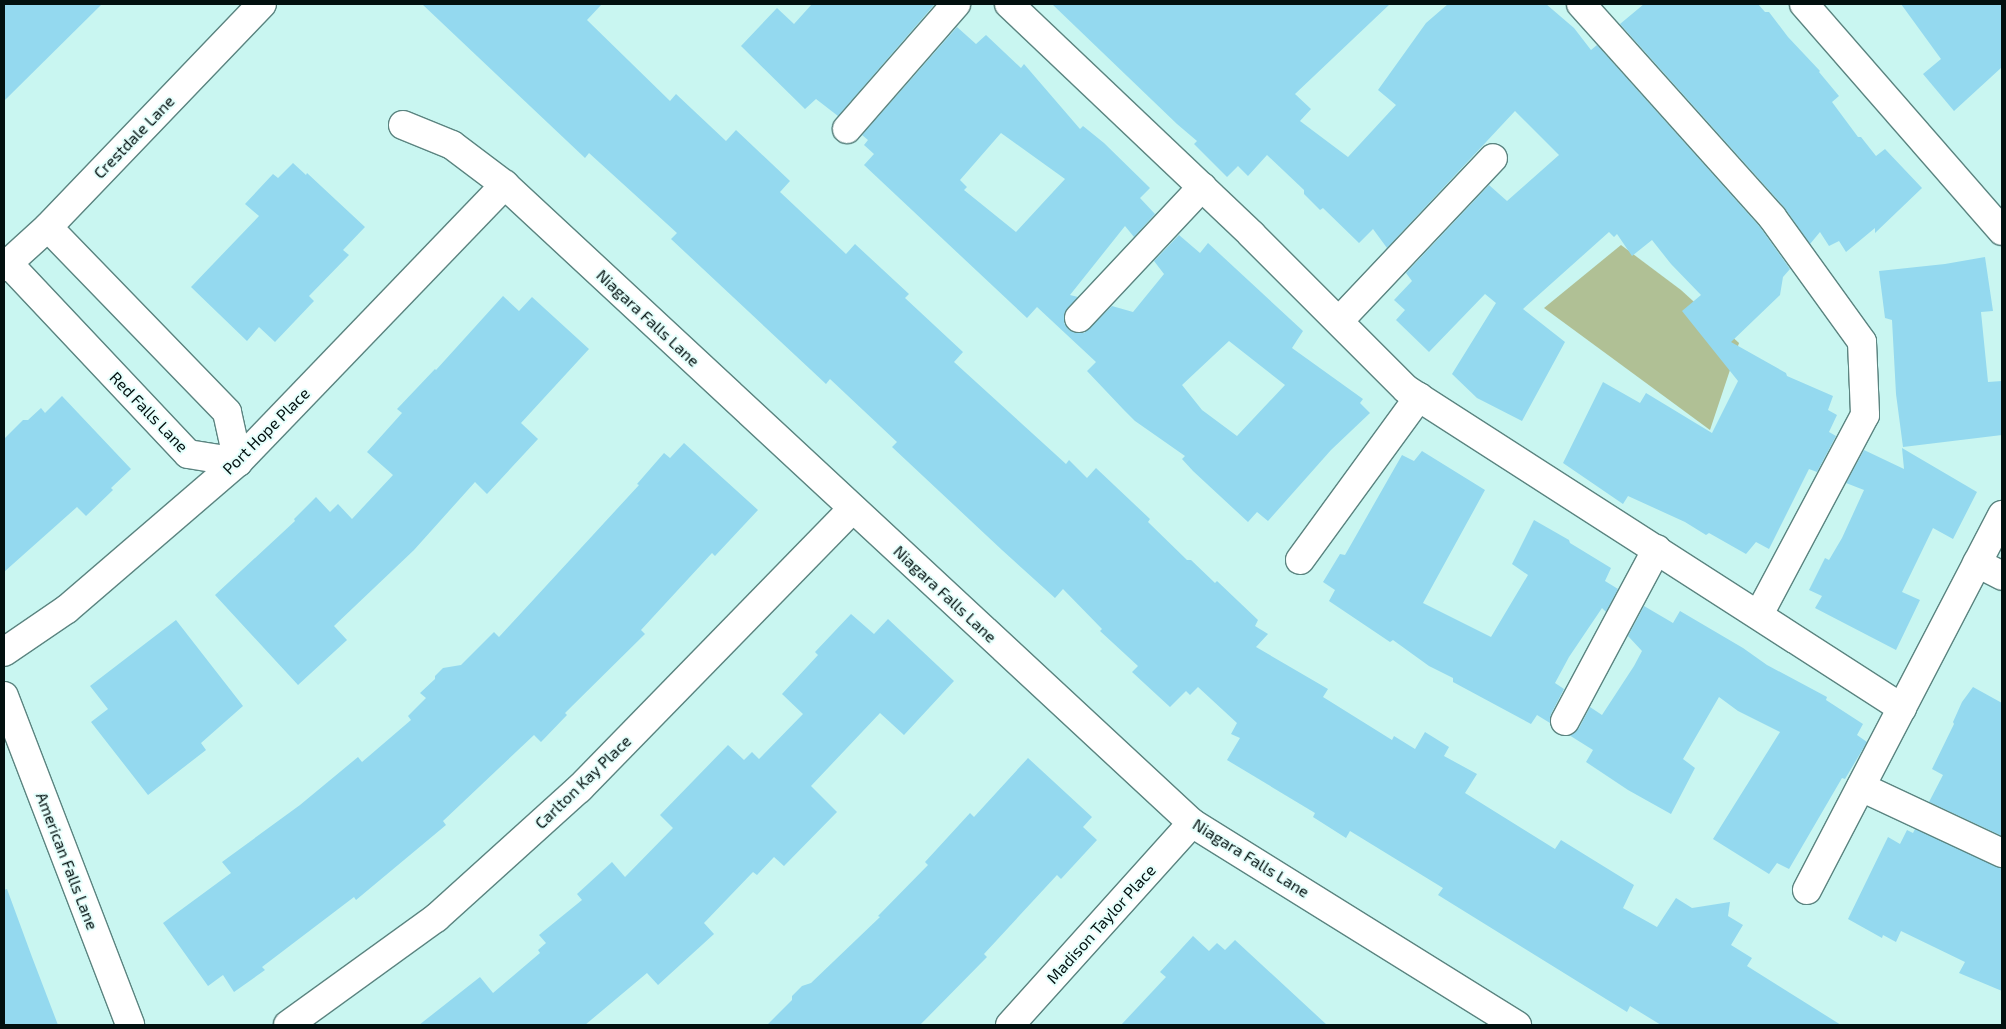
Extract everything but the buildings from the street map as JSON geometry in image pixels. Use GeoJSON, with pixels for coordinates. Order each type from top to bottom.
{"type":"FeatureCollection","features":[{"type":"Feature","properties":{"kind":"street","name":"Crestdale Lane"},"geometry":{"type":"LineString","coordinates":[[6,265],[48,226],[262,4]]}},
{"type":"Feature","properties":{"kind":"street"},"geometry":{"type":"LineString","coordinates":[[846,129],[956,4]]}},
{"type":"Feature","properties":{"kind":"street"},"geometry":{"type":"LineString","coordinates":[[1009,4],[1202,187],[1406,389],[1759,614],[1902,708]]}},
{"type":"Feature","properties":{"kind":"street"},"geometry":{"type":"LineString","coordinates":[[1581,4],[1772,217],[1862,342],[1865,415],[1759,614]]}},
{"type":"Feature","properties":{"kind":"street"},"geometry":{"type":"LineString","coordinates":[[1804,4],[2002,231]]}},
{"type":"Feature","properties":{"kind":"street","name":"Niagara Falls Lane"},"geometry":{"type":"LineString","coordinates":[[403,125],[452,145],[505,185],[1192,823],[1518,1025]]}},
{"type":"Feature","properties":{"kind":"street"},"geometry":{"type":"LineString","coordinates":[[1339,321],[1493,158]]}},
{"type":"Feature","properties":{"kind":"street","name":"Port Hope Place"},"geometry":{"type":"LineString","coordinates":[[4,652],[67,609],[238,462],[505,185]]}},
{"type":"Feature","properties":{"kind":"street"},"geometry":{"type":"LineString","coordinates":[[1078,318],[1202,187]]}},
{"type":"Feature","properties":{"kind":"street"},"geometry":{"type":"LineString","coordinates":[[48,226],[227,412],[238,462]]}},
{"type":"Feature","properties":{"kind":"street","name":"Red Falls Lane"},"geometry":{"type":"LineString","coordinates":[[6,265],[188,454],[238,462]]}},
{"type":"Feature","properties":{"kind":"street"},"geometry":{"type":"LineString","coordinates":[[1300,560],[1419,398]]}},
{"type":"Feature","properties":{"kind":"street","name":"Carlton Kay Place"},"geometry":{"type":"LineString","coordinates":[[288,1025],[436,918],[579,789],[852,509]]}},
{"type":"Feature","properties":{"kind":"street"},"geometry":{"type":"LineString","coordinates":[[1807,890],[2002,515]]}},
{"type":"Feature","properties":{"kind":"street"},"geometry":{"type":"LineString","coordinates":[[1565,721],[1657,549]]}},
{"type":"Feature","properties":{"kind":"street"},"geometry":{"type":"LineString","coordinates":[[1977,563],[2002,576]]}},
{"type":"Feature","properties":{"kind":"street","name":"American Falls Lane"},"geometry":{"type":"LineString","coordinates":[[4,696],[130,1025]]}},
{"type":"Feature","properties":{"kind":"street"},"geometry":{"type":"LineString","coordinates":[[1861,787],[2002,853]]}},
{"type":"Feature","properties":{"kind":"street","name":"Madison Taylor Place"},"geometry":{"type":"LineString","coordinates":[[1010,1025],[1192,823]]}},
{"type":"Feature","properties":{"kind":"green space"},"geometry":{"type":"Polygon","coordinates":[[[1621,245],[1681,290],[1739,343],[1710,430],[1544,308],[1621,245]]]}}]}
